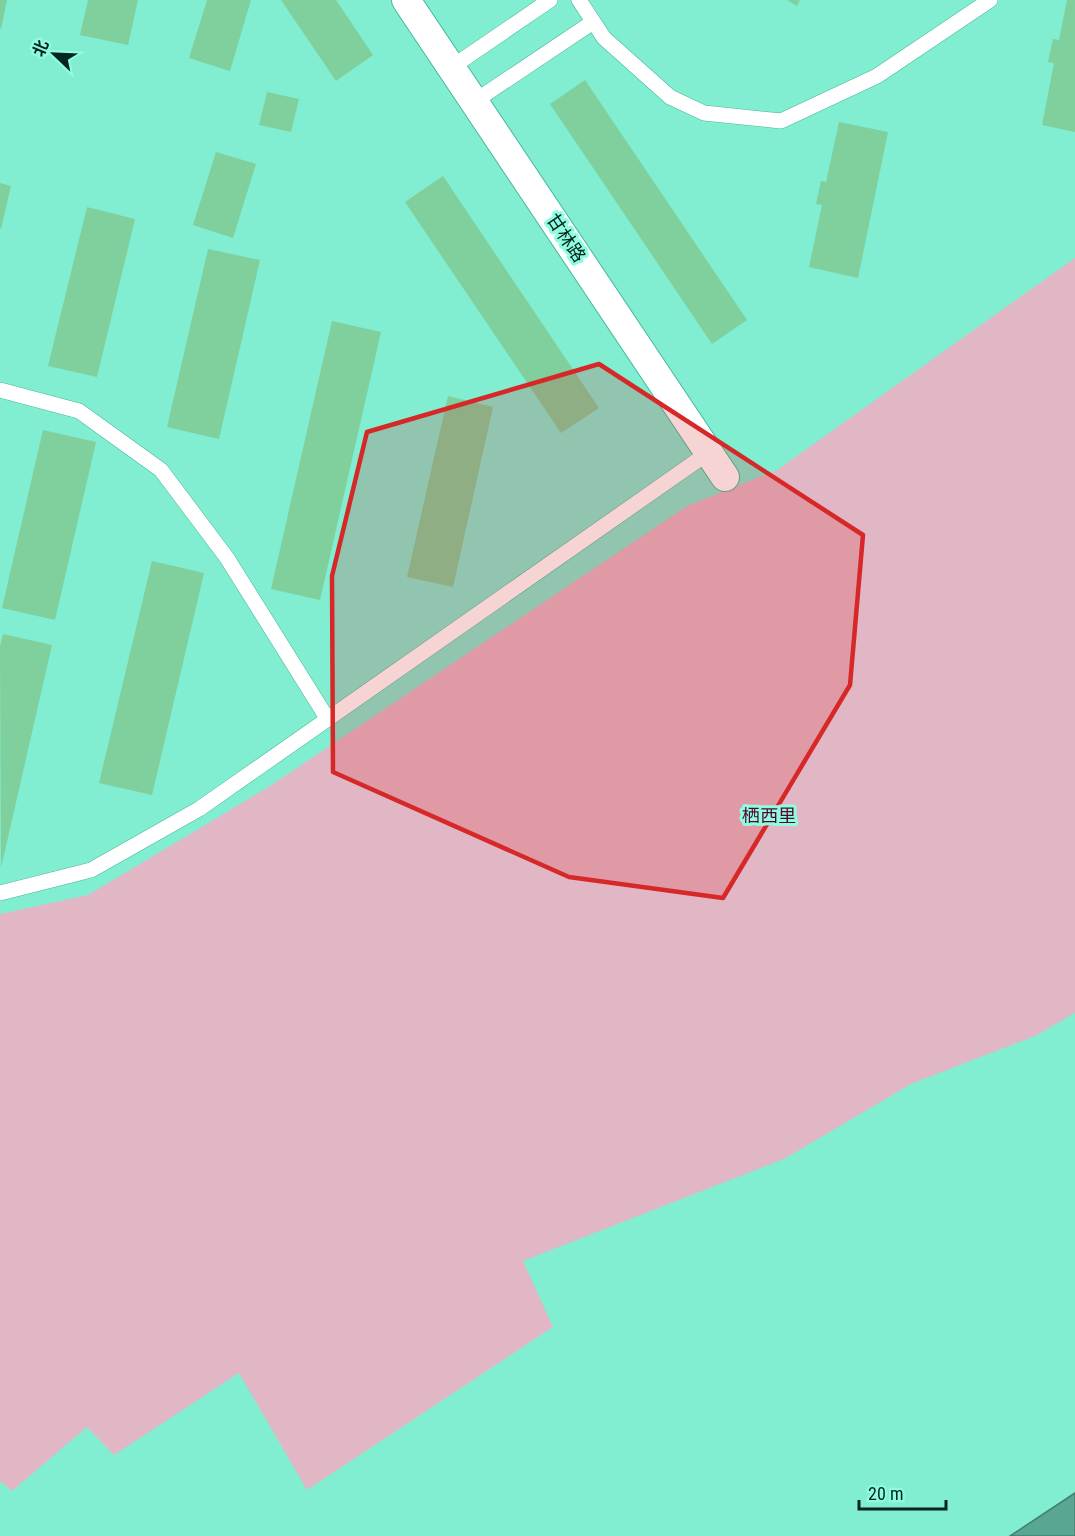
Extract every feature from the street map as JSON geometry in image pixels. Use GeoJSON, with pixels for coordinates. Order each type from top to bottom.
{"type":"FeatureCollection","features":[{"type":"Feature","properties":{"kind":"street","name":"甘林路"},"geometry":{"type":"LineString","coordinates":[[406,0],[725,477]]}},
{"type":"Feature","properties":{"kind":"lane"},"geometry":{"type":"LineString","coordinates":[[452,67],[550,0]]}},
{"type":"Feature","properties":{"kind":"lane"},"geometry":{"type":"LineString","coordinates":[[579,0],[604,38],[670,98],[704,113],[781,121],[878,76],[990,0]]}},
{"type":"Feature","properties":{"kind":"lane"},"geometry":{"type":"LineString","coordinates":[[475,101],[593,22]]}},
{"type":"Feature","properties":{"kind":"lane"},"geometry":{"type":"LineString","coordinates":[[0,390],[80,411],[161,470],[227,558],[327,718]]}},
{"type":"Feature","properties":{"kind":"lane"},"geometry":{"type":"LineString","coordinates":[[0,893],[91,870],[199,809],[708,453]]}},
{"type":"Feature","properties":{"kind":"highlighted area"},"geometry":{"type":"Polygon","coordinates":[[[599,364],[863,535],[850,685],[723,898],[569,877],[333,772],[332,576],[367,432],[599,364]]]}},
{"type":"Feature","properties":{"kind":"green space","name":"栖西里"},"geometry":{"type":"Polygon","coordinates":[[[1075,258],[1075,1013],[1035,1036],[911,1084],[784,1159],[523,1261],[553,1327],[307,1490],[239,1373],[114,1455],[87,1427],[12,1491],[0,1481],[0,914],[88,895],[270,786],[687,506],[777,470],[1075,258]]]}},
{"type":"Feature","properties":{"kind":"water"},"geometry":{"type":"Polygon","coordinates":[[[1075,1493],[1075,1536],[1010,1536],[1075,1493]]]}},
{"type":"Feature","properties":{"kind":"building"},"geometry":{"type":"Polygon","coordinates":[[[0,0],[7,0],[1,29],[0,28],[0,0]]]}},
{"type":"Feature","properties":{"kind":"building"},"geometry":{"type":"Polygon","coordinates":[[[88,0],[138,0],[128,45],[80,35],[88,0]]]}},
{"type":"Feature","properties":{"kind":"building"},"geometry":{"type":"Polygon","coordinates":[[[207,0],[251,0],[230,71],[189,58],[207,0]]]}},
{"type":"Feature","properties":{"kind":"building"},"geometry":{"type":"Polygon","coordinates":[[[281,0],[336,0],[373,55],[336,81],[281,0]]]}},
{"type":"Feature","properties":{"kind":"building"},"geometry":{"type":"Polygon","coordinates":[[[787,0],[800,0],[797,6],[787,0]]]}},
{"type":"Feature","properties":{"kind":"building"},"geometry":{"type":"Polygon","coordinates":[[[1067,0],[1075,0],[1075,132],[1042,125],[1054,63],[1048,62],[1053,39],[1059,40],[1067,0]]]}},
{"type":"Feature","properties":{"kind":"building"},"geometry":{"type":"Polygon","coordinates":[[[585,80],[747,320],[712,344],[550,104],[585,80]]]}},
{"type":"Feature","properties":{"kind":"building"},"geometry":{"type":"Polygon","coordinates":[[[267,92],[299,99],[291,132],[259,125],[267,92]]]}},
{"type":"Feature","properties":{"kind":"building"},"geometry":{"type":"Polygon","coordinates":[[[839,122],[888,132],[858,278],[809,267],[822,205],[816,204],[821,181],[826,182],[839,122]]]}},
{"type":"Feature","properties":{"kind":"building"},"geometry":{"type":"Polygon","coordinates":[[[216,152],[256,164],[233,238],[193,225],[216,152]]]}},
{"type":"Feature","properties":{"kind":"building"},"geometry":{"type":"Polygon","coordinates":[[[443,176],[599,408],[561,433],[405,202],[443,176]]]}},
{"type":"Feature","properties":{"kind":"building"},"geometry":{"type":"Polygon","coordinates":[[[0,183],[11,186],[1,229],[0,229],[0,183]]]}},
{"type":"Feature","properties":{"kind":"building"},"geometry":{"type":"Polygon","coordinates":[[[87,207],[135,219],[97,377],[48,366],[87,207]]]}},
{"type":"Feature","properties":{"kind":"building"},"geometry":{"type":"Polygon","coordinates":[[[208,249],[260,260],[219,439],[167,427],[208,249]]]}},
{"type":"Feature","properties":{"kind":"building"},"geometry":{"type":"Polygon","coordinates":[[[332,321],[381,332],[320,600],[271,589],[332,321]]]}},
{"type":"Feature","properties":{"kind":"building"},"geometry":{"type":"Polygon","coordinates":[[[448,396],[493,407],[453,587],[407,577],[448,396]]]}},
{"type":"Feature","properties":{"kind":"building"},"geometry":{"type":"Polygon","coordinates":[[[43,430],[96,442],[55,620],[2,608],[43,430]]]}},
{"type":"Feature","properties":{"kind":"building"},"geometry":{"type":"Polygon","coordinates":[[[152,561],[204,573],[152,795],[99,783],[152,561]]]}},
{"type":"Feature","properties":{"kind":"building"},"geometry":{"type":"Polygon","coordinates":[[[3,634],[52,645],[1,868],[0,646],[3,634]]]}}]}
